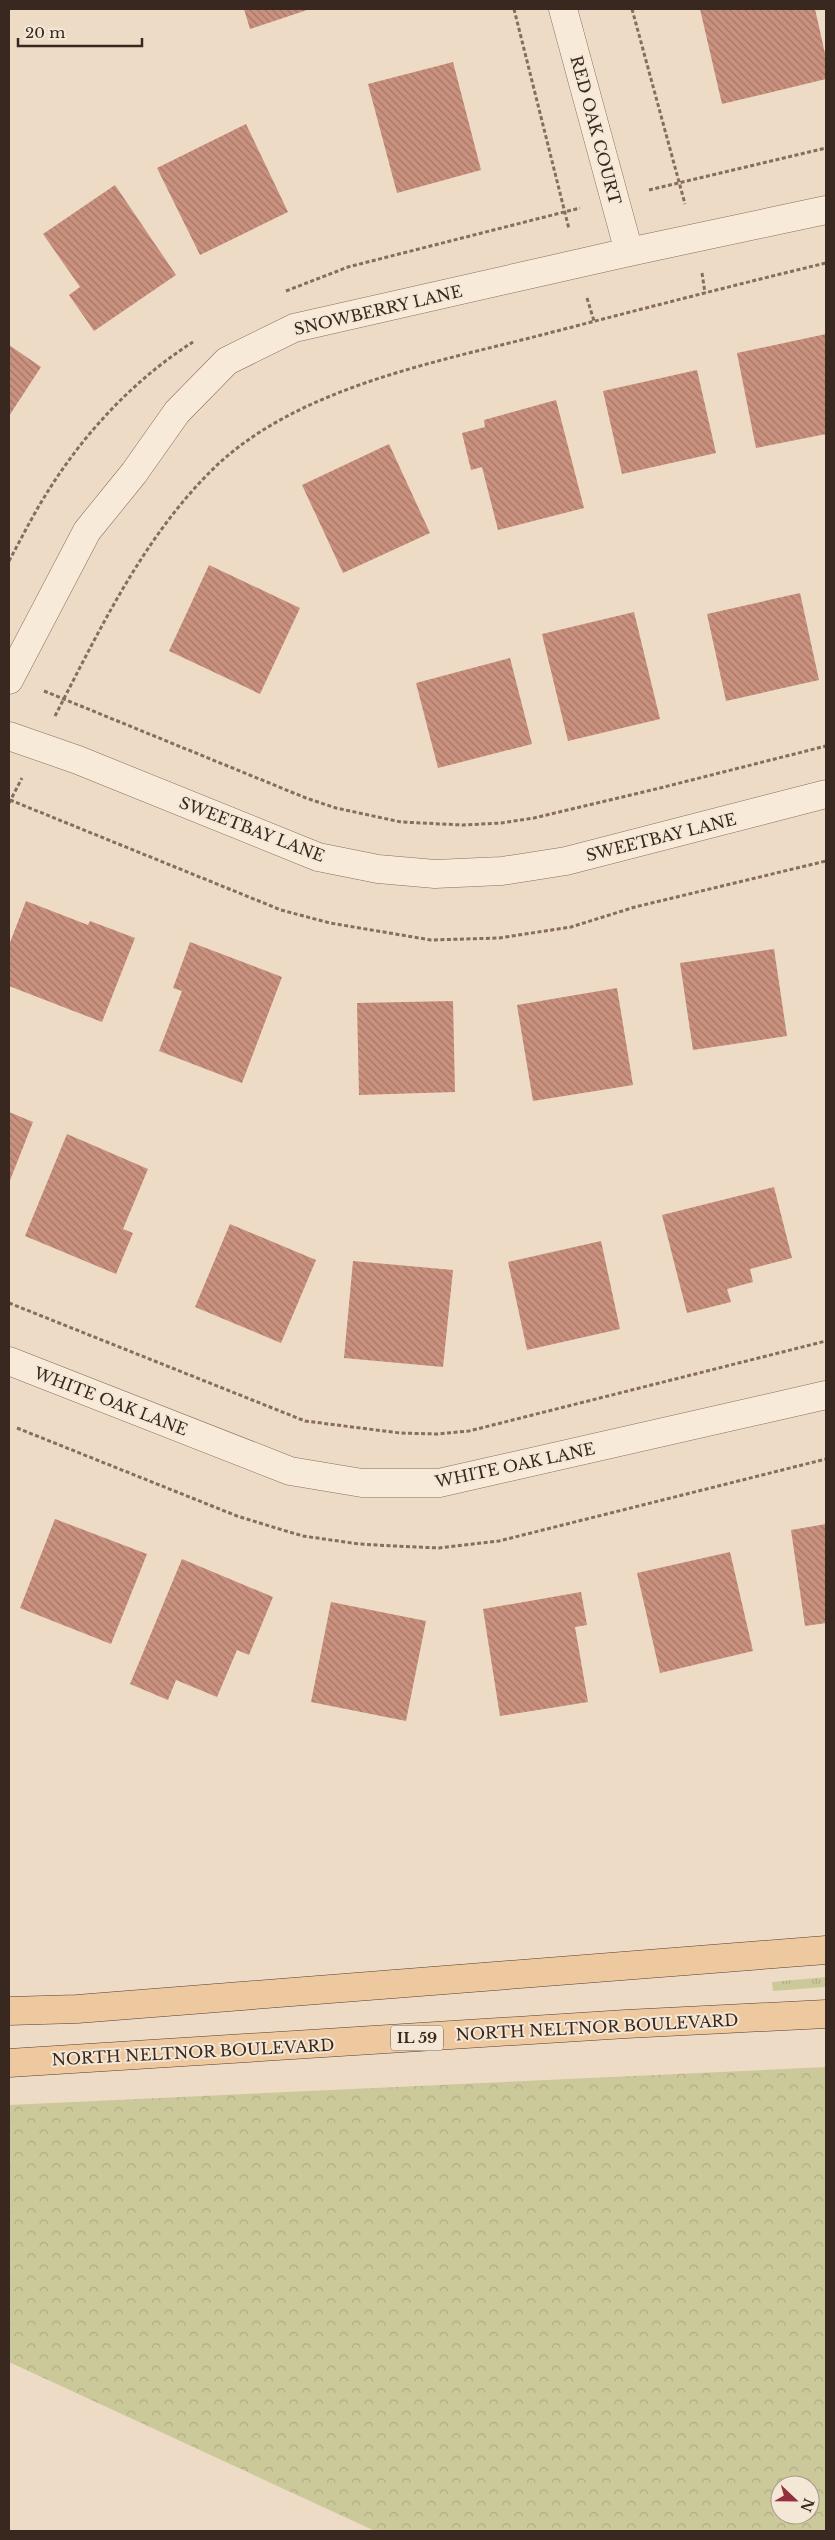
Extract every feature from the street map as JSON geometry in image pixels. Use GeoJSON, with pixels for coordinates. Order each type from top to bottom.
{"type":"FeatureCollection","features":[{"type":"Feature","properties":{"kind":"main road"},"geometry":{"type":"LineString","coordinates":[[9,2011],[77,2009],[826,1950]]}},
{"type":"Feature","properties":{"kind":"main road","name":"NORTH NELTNOR BOULEVARD"},"geometry":{"type":"LineString","coordinates":[[9,2063],[626,2024],[826,2014]]}},
{"type":"Feature","properties":{"kind":"street","name":"RED OAK COURT"},"geometry":{"type":"LineString","coordinates":[[563,9],[629,252]]}},
{"type":"Feature","properties":{"kind":"street","name":"SNOWBERRY LANE"},"geometry":{"type":"LineString","coordinates":[[9,680],[87,531],[134,473],[177,412],[227,361],[294,328],[629,252],[826,210]]}},
{"type":"Feature","properties":{"kind":"street","name":"SWEETBAY LANE"},"geometry":{"type":"LineString","coordinates":[[9,736],[78,760],[318,857],[378,869],[435,874],[502,871],[566,861],[826,794]]}},
{"type":"Feature","properties":{"kind":"street","name":"WHITE OAK LANE"},"geometry":{"type":"LineString","coordinates":[[9,1361],[290,1471],[362,1483],[438,1484],[826,1395]]}},
{"type":"Feature","properties":{"kind":"path"},"geometry":{"type":"LineString","coordinates":[[514,9],[565,212]]}},
{"type":"Feature","properties":{"kind":"path"},"geometry":{"type":"LineString","coordinates":[[632,9],[678,183],[826,148]]}},
{"type":"Feature","properties":{"kind":"path"},"geometry":{"type":"LineString","coordinates":[[53,720],[130,578],[158,535],[211,471],[253,437],[293,412],[358,384],[826,263]]}},
{"type":"Feature","properties":{"kind":"path"},"geometry":{"type":"LineString","coordinates":[[44,691],[306,798],[336,808],[401,822],[464,825],[534,818],[826,746]]}},
{"type":"Feature","properties":{"kind":"path"},"geometry":{"type":"LineString","coordinates":[[9,803],[22,778]]}},
{"type":"Feature","properties":{"kind":"path"},"geometry":{"type":"LineString","coordinates":[[9,1303],[288,1416],[305,1421],[400,1433],[437,1434],[469,1431],[826,1341]]}},
{"type":"Feature","properties":{"kind":"green space"},"geometry":{"type":"Polygon","coordinates":[[[826,1977],[826,1987],[773,1991],[772,1982],[826,1977]]]}},
{"type":"Feature","properties":{"kind":"green space"},"geometry":{"type":"Polygon","coordinates":[[[826,2067],[826,2531],[375,2531],[9,2362],[9,2105],[826,2067]]]}},
{"type":"Feature","properties":{"kind":"building"},"geometry":{"type":"Polygon","coordinates":[[[244,9],[310,9],[250,29],[244,9]]]}},
{"type":"Feature","properties":{"kind":"building"},"geometry":{"type":"Polygon","coordinates":[[[700,9],[815,9],[826,58],[826,79],[722,104],[700,9]]]}},
{"type":"Feature","properties":{"kind":"building"},"geometry":{"type":"Polygon","coordinates":[[[453,62],[481,170],[397,193],[368,84],[453,62]]]}},
{"type":"Feature","properties":{"kind":"building"},"geometry":{"type":"Polygon","coordinates":[[[246,124],[288,212],[200,255],[157,168],[246,124]]]}},
{"type":"Feature","properties":{"kind":"building"},"geometry":{"type":"Polygon","coordinates":[[[115,185],[176,275],[94,331],[69,295],[80,287],[43,234],[115,185]]]}},
{"type":"Feature","properties":{"kind":"building"},"geometry":{"type":"Polygon","coordinates":[[[826,334],[826,434],[756,448],[737,353],[826,334]]]}},
{"type":"Feature","properties":{"kind":"building"},"geometry":{"type":"Polygon","coordinates":[[[9,345],[41,367],[9,416],[9,345]]]}},
{"type":"Feature","properties":{"kind":"building"},"geometry":{"type":"Polygon","coordinates":[[[697,370],[716,453],[622,474],[603,391],[697,370]]]}},
{"type":"Feature","properties":{"kind":"building"},"geometry":{"type":"Polygon","coordinates":[[[556,400],[584,508],[498,530],[482,467],[471,470],[462,433],[485,427],[484,420],[556,400]]]}},
{"type":"Feature","properties":{"kind":"building"},"geometry":{"type":"Polygon","coordinates":[[[389,444],[430,533],[343,573],[302,485],[389,444]]]}},
{"type":"Feature","properties":{"kind":"building"},"geometry":{"type":"Polygon","coordinates":[[[209,565],[300,608],[260,694],[169,651],[209,565]]]}},
{"type":"Feature","properties":{"kind":"building"},"geometry":{"type":"Polygon","coordinates":[[[800,593],[819,680],[726,701],[707,614],[800,593]]]}},
{"type":"Feature","properties":{"kind":"building"},"geometry":{"type":"Polygon","coordinates":[[[634,612],[660,719],[568,741],[542,634],[634,612]]]}},
{"type":"Feature","properties":{"kind":"building"},"geometry":{"type":"Polygon","coordinates":[[[510,658],[532,744],[438,768],[416,683],[510,658]]]}},
{"type":"Feature","properties":{"kind":"building"},"geometry":{"type":"Polygon","coordinates":[[[26,901],[88,925],[90,921],[135,938],[102,1022],[9,986],[9,945],[26,901]]]}},
{"type":"Feature","properties":{"kind":"building"},"geometry":{"type":"Polygon","coordinates":[[[190,942],[282,977],[242,1083],[159,1051],[182,991],[173,988],[190,942]]]}},
{"type":"Feature","properties":{"kind":"building"},"geometry":{"type":"Polygon","coordinates":[[[774,949],[787,1036],[693,1050],[680,963],[774,949]]]}},
{"type":"Feature","properties":{"kind":"building"},"geometry":{"type":"Polygon","coordinates":[[[617,988],[633,1085],[533,1101],[517,1005],[617,988]]]}},
{"type":"Feature","properties":{"kind":"building"},"geometry":{"type":"Polygon","coordinates":[[[453,1001],[455,1092],[359,1095],[357,1003],[453,1001]]]}},
{"type":"Feature","properties":{"kind":"building"},"geometry":{"type":"Polygon","coordinates":[[[9,1112],[33,1122],[9,1183],[9,1112]]]}},
{"type":"Feature","properties":{"kind":"building"},"geometry":{"type":"Polygon","coordinates":[[[67,1134],[148,1169],[123,1229],[133,1233],[116,1274],[25,1236],[67,1134]]]}},
{"type":"Feature","properties":{"kind":"building"},"geometry":{"type":"Polygon","coordinates":[[[774,1187],[792,1258],[750,1269],[753,1282],[727,1289],[731,1302],[687,1313],[662,1215],[774,1187]]]}},
{"type":"Feature","properties":{"kind":"building"},"geometry":{"type":"Polygon","coordinates":[[[230,1224],[316,1260],[281,1343],[195,1307],[230,1224]]]}},
{"type":"Feature","properties":{"kind":"building"},"geometry":{"type":"Polygon","coordinates":[[[601,1241],[620,1329],[527,1350],[508,1262],[601,1241]]]}},
{"type":"Feature","properties":{"kind":"building"},"geometry":{"type":"Polygon","coordinates":[[[353,1261],[453,1270],[443,1367],[344,1358],[353,1261]]]}},
{"type":"Feature","properties":{"kind":"building"},"geometry":{"type":"Polygon","coordinates":[[[55,1519],[147,1554],[111,1644],[20,1608],[55,1519]]]}},
{"type":"Feature","properties":{"kind":"building"},"geometry":{"type":"Polygon","coordinates":[[[826,1524],[826,1623],[805,1626],[791,1530],[826,1524]]]}},
{"type":"Feature","properties":{"kind":"building"},"geometry":{"type":"Polygon","coordinates":[[[730,1552],[753,1651],[660,1673],[637,1573],[730,1552]]]}},
{"type":"Feature","properties":{"kind":"building"},"geometry":{"type":"Polygon","coordinates":[[[182,1559],[273,1597],[249,1655],[237,1650],[217,1697],[176,1680],[168,1700],[130,1684],[182,1559]]]}},
{"type":"Feature","properties":{"kind":"building"},"geometry":{"type":"Polygon","coordinates":[[[581,1592],[587,1625],[575,1627],[588,1702],[500,1716],[483,1609],[581,1592]]]}},
{"type":"Feature","properties":{"kind":"building"},"geometry":{"type":"Polygon","coordinates":[[[331,1602],[426,1621],[406,1721],[311,1702],[331,1602]]]}}]}
